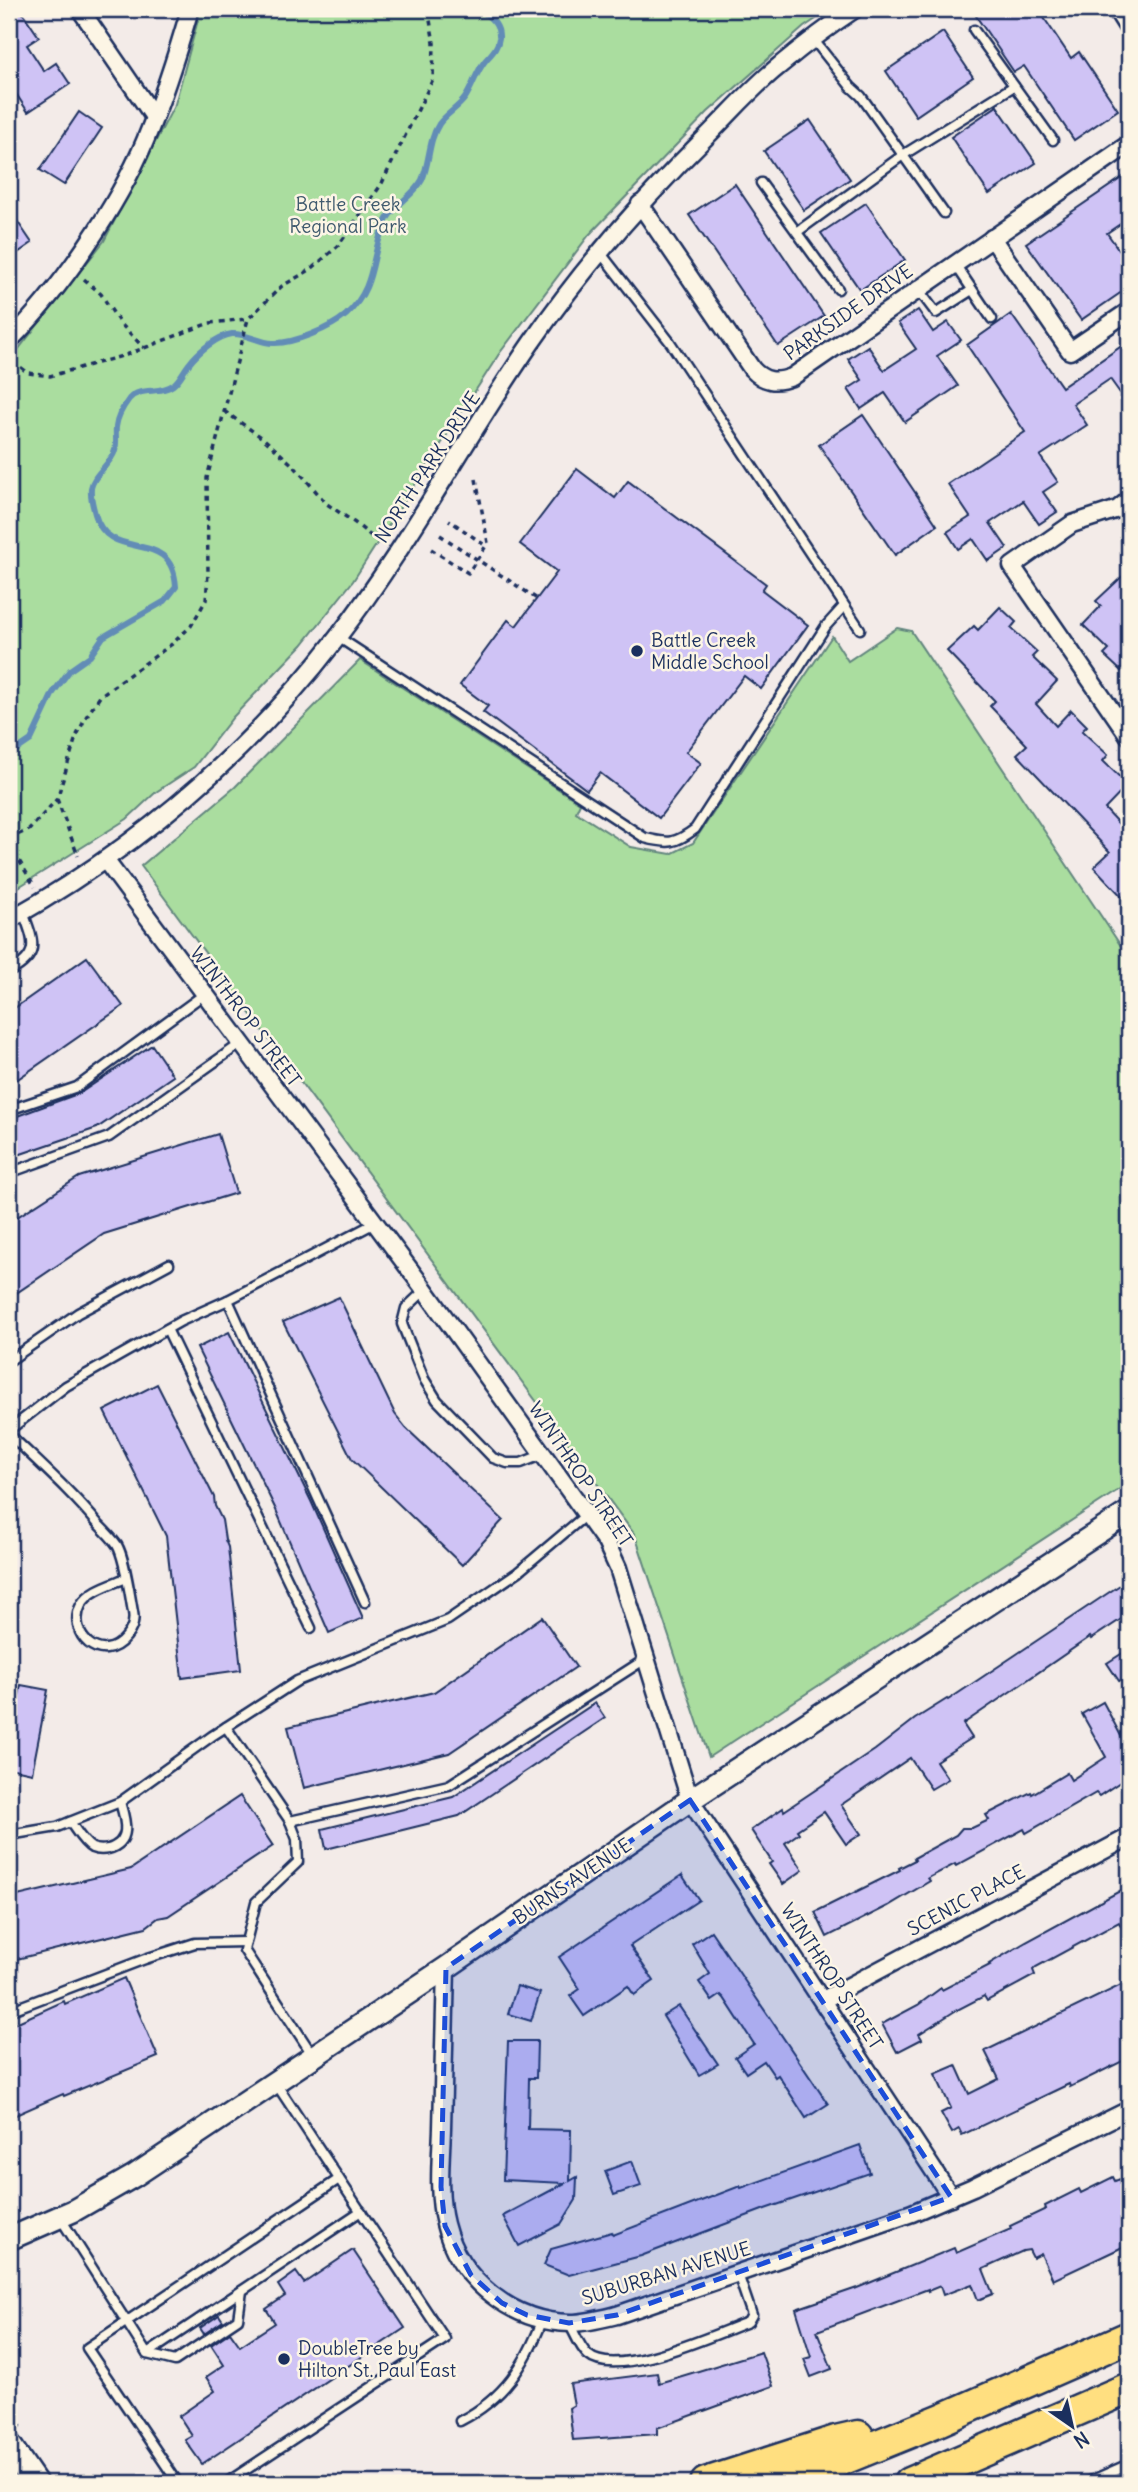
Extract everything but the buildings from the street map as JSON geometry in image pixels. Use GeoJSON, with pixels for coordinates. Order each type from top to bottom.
{"type":"FeatureCollection","features":[{"type":"Feature","properties":{"kind":"highway"},"geometry":{"type":"LineString","coordinates":[[784,2483],[940,2420],[1129,2337]]}},
{"type":"Feature","properties":{"kind":"highway"},"geometry":{"type":"LineString","coordinates":[[909,2483],[1129,2390]]}},
{"type":"Feature","properties":{"kind":"highway"},"geometry":{"type":"LineString","coordinates":[[961,2483],[1129,2390]]}},
{"type":"Feature","properties":{"kind":"highway"},"geometry":{"type":"LineString","coordinates":[[706,2483],[836,2441],[940,2420]]}},
{"type":"Feature","properties":{"kind":"main road"},"geometry":{"type":"LineString","coordinates":[[9,2445],[35,2483]]}},
{"type":"Feature","properties":{"kind":"street"},"geometry":{"type":"LineString","coordinates":[[80,9],[154,117]]}},
{"type":"Feature","properties":{"kind":"street"},"geometry":{"type":"LineString","coordinates":[[9,341],[69,269],[117,194],[144,144],[175,61],[190,9]]}},
{"type":"Feature","properties":{"kind":"street","name":"NORTH PARK DRIVE"},"geometry":{"type":"LineString","coordinates":[[16,916],[106,861],[166,815],[243,746],[277,710],[338,636],[403,545],[531,343],[600,252],[640,204],[777,67],[855,9]]}},
{"type":"Feature","properties":{"kind":"street"},"geometry":{"type":"LineString","coordinates":[[1119,9],[1129,24]]}},
{"type":"Feature","properties":{"kind":"street","name":"PARKSIDE DRIVE"},"geometry":{"type":"LineString","coordinates":[[640,204],[752,369],[759,377],[770,381],[783,380],[1129,144]]}},
{"type":"Feature","properties":{"kind":"street"},"geometry":{"type":"LineString","coordinates":[[992,238],[1070,351],[1129,311]]}},
{"type":"Feature","properties":{"kind":"street"},"geometry":{"type":"LineString","coordinates":[[1129,500],[1118,509],[1072,524],[1012,566],[1129,736]]}},
{"type":"Feature","properties":{"kind":"street","name":"WINTHROP STREET"},"geometry":{"type":"LineString","coordinates":[[106,861],[203,995],[425,1290],[606,1542],[618,1567],[690,1801],[951,2197]]}},
{"type":"Feature","properties":{"kind":"street","name":"BURNS AVENUE"},"geometry":{"type":"LineString","coordinates":[[9,2239],[60,2217],[134,2176],[690,1801],[1129,1512]]}},
{"type":"Feature","properties":{"kind":"street","name":"SCENIC PLACE"},"geometry":{"type":"LineString","coordinates":[[823,2000],[1129,1837]]}},
{"type":"Feature","properties":{"kind":"street","name":"SUBURBAN AVENUE"},"geometry":{"type":"LineString","coordinates":[[446,1968],[440,2187],[445,2225],[455,2252],[471,2275],[486,2290],[502,2303],[543,2319],[569,2323],[590,2322],[617,2315],[912,2213],[951,2197],[1129,2110]]}},
{"type":"Feature","properties":{"kind":"lane"},"geometry":{"type":"LineString","coordinates":[[974,30],[1053,140]]}},
{"type":"Feature","properties":{"kind":"lane"},"geometry":{"type":"LineString","coordinates":[[813,39],[861,96],[944,214]]}},
{"type":"Feature","properties":{"kind":"lane"},"geometry":{"type":"LineString","coordinates":[[797,232],[903,155],[1014,86]]}},
{"type":"Feature","properties":{"kind":"lane"},"geometry":{"type":"LineString","coordinates":[[761,183],[838,289]]}},
{"type":"Feature","properties":{"kind":"lane"},"geometry":{"type":"LineString","coordinates":[[600,252],[670,342],[860,629]]}},
{"type":"Feature","properties":{"kind":"lane"},"geometry":{"type":"LineString","coordinates":[[955,264],[992,319]]}},
{"type":"Feature","properties":{"kind":"lane"},"geometry":{"type":"LineString","coordinates":[[918,289],[936,313],[972,290]]}},
{"type":"Feature","properties":{"kind":"lane"},"geometry":{"type":"LineString","coordinates":[[338,636],[645,838],[667,843],[680,840],[695,830],[827,626],[844,606]]}},
{"type":"Feature","properties":{"kind":"lane"},"geometry":{"type":"LineString","coordinates":[[9,972],[29,958],[33,948],[32,937],[16,916]]}},
{"type":"Feature","properties":{"kind":"lane"},"geometry":{"type":"LineString","coordinates":[[9,1111],[77,1087],[203,995]]}},
{"type":"Feature","properties":{"kind":"lane"},"geometry":{"type":"LineString","coordinates":[[9,1172],[109,1137],[240,1044]]}},
{"type":"Feature","properties":{"kind":"lane"},"geometry":{"type":"LineString","coordinates":[[126,1578],[98,1590],[81,1605],[78,1627],[88,1643],[97,1649],[108,1650],[124,1640],[132,1630],[134,1617],[126,1578],[118,1546],[81,1503],[9,1432],[66,1386],[167,1329],[375,1223]]}},
{"type":"Feature","properties":{"kind":"lane"},"geometry":{"type":"LineString","coordinates":[[9,1361],[78,1313],[169,1264]]}},
{"type":"Feature","properties":{"kind":"lane"},"geometry":{"type":"LineString","coordinates":[[425,1290],[406,1308],[402,1324],[424,1379],[437,1400],[493,1458],[507,1463],[521,1463],[544,1454]]}},
{"type":"Feature","properties":{"kind":"lane"},"geometry":{"type":"LineString","coordinates":[[228,1300],[365,1602]]}},
{"type":"Feature","properties":{"kind":"lane"},"geometry":{"type":"LineString","coordinates":[[167,1329],[311,1628]]}},
{"type":"Feature","properties":{"kind":"lane"},"geometry":{"type":"LineString","coordinates":[[9,1835],[57,1827],[120,1801],[297,1681],[373,1648],[449,1620],[518,1572],[587,1514]]}},
{"type":"Feature","properties":{"kind":"lane"},"geometry":{"type":"LineString","coordinates":[[290,1821],[449,1785],[647,1658]]}},
{"type":"Feature","properties":{"kind":"lane"},"geometry":{"type":"LineString","coordinates":[[226,1727],[290,1821],[297,1839],[298,1862],[256,1902],[244,1950],[314,2056]]}},
{"type":"Feature","properties":{"kind":"lane"},"geometry":{"type":"LineString","coordinates":[[70,1822],[94,1849],[105,1850],[115,1846],[122,1841],[126,1832],[120,1801]]}},
{"type":"Feature","properties":{"kind":"lane"},"geometry":{"type":"LineString","coordinates":[[9,2011],[145,1959],[195,1943],[246,1942]]}},
{"type":"Feature","properties":{"kind":"lane"},"geometry":{"type":"LineString","coordinates":[[226,2483],[445,2339],[275,2082]]}},
{"type":"Feature","properties":{"kind":"lane"},"geometry":{"type":"LineString","coordinates":[[178,2483],[87,2348],[339,2179]]}},
{"type":"Feature","properties":{"kind":"lane"},"geometry":{"type":"LineString","coordinates":[[147,2354],[361,2211]]}},
{"type":"Feature","properties":{"kind":"lane"},"geometry":{"type":"LineString","coordinates":[[60,2217],[147,2354],[175,2361],[238,2319],[242,2291]]}},
{"type":"Feature","properties":{"kind":"lane"},"geometry":{"type":"LineString","coordinates":[[569,2323],[587,2355],[601,2362],[639,2360],[747,2322],[752,2315],[738,2274]]}},
{"type":"Feature","properties":{"kind":"lane"},"geometry":{"type":"LineString","coordinates":[[460,2421],[479,2412],[513,2380],[532,2347],[543,2319]]}},
{"type":"Feature","properties":{"kind":"lane"},"geometry":{"type":"LineString","coordinates":[[1086,2483],[1129,2463]]}},
{"type":"Feature","properties":{"kind":"path"},"geometry":{"type":"LineString","coordinates":[[9,838],[29,830],[57,799],[76,737],[86,716],[101,695],[172,644],[191,626],[206,600],[207,478],[248,319],[282,286],[310,270],[338,246],[382,185],[433,79],[434,43],[428,9]]}},
{"type":"Feature","properties":{"kind":"path"},"geometry":{"type":"LineString","coordinates":[[69,269],[101,294],[119,322],[144,348]]}},
{"type":"Feature","properties":{"kind":"path"},"geometry":{"type":"LineString","coordinates":[[13,361],[29,373],[50,376],[144,348],[209,323],[248,319]]}},
{"type":"Feature","properties":{"kind":"path"},"geometry":{"type":"LineString","coordinates":[[224,411],[264,439],[294,466],[327,503],[383,543]]}},
{"type":"Feature","properties":{"kind":"path"},"geometry":{"type":"LineString","coordinates":[[431,549],[468,573],[477,560],[488,543],[476,480]]}},
{"type":"Feature","properties":{"kind":"path"},"geometry":{"type":"LineString","coordinates":[[449,520],[486,546]]}},
{"type":"Feature","properties":{"kind":"path"},"geometry":{"type":"LineString","coordinates":[[440,535],[537,599]]}},
{"type":"Feature","properties":{"kind":"path"},"geometry":{"type":"LineString","coordinates":[[57,799],[78,857]]}},
{"type":"Feature","properties":{"kind":"path"},"geometry":{"type":"LineString","coordinates":[[9,844],[43,900]]}},
{"type":"Feature","properties":{"kind":"highlighted area"},"geometry":{"type":"Polygon","coordinates":[[[690,1800],[951,2197],[617,2315],[569,2323],[527,2315],[502,2303],[471,2275],[445,2226],[441,2187],[446,1968],[690,1800]]]}},
{"type":"Feature","properties":{"kind":"green space","name":"Battle Creek Regional Park"},"geometry":{"type":"Polygon","coordinates":[[[201,9],[831,9],[804,27],[708,112],[589,235],[499,354],[353,581],[302,645],[233,717],[194,767],[156,792],[127,819],[9,893],[9,358],[104,241],[175,104],[201,9]]]}},
{"type":"Feature","properties":{"kind":"green space"},"geometry":{"type":"Polygon","coordinates":[[[897,628],[911,631],[1129,958],[1129,1483],[709,1757],[635,1535],[141,866],[235,787],[360,660],[580,803],[576,812],[631,847],[671,854],[693,843],[832,636],[848,661],[897,628]]]}},
{"type":"Feature","properties":{"kind":"waterway"},"geometry":{"type":"LineString","coordinates":[[9,755],[31,740],[53,693],[70,670],[90,656],[103,637],[165,601],[176,587],[172,568],[164,556],[113,538],[102,529],[95,514],[91,488],[114,453],[117,423],[125,405],[134,395],[162,390],[173,385],[197,355],[220,338],[237,334],[268,343],[291,341],[331,325],[356,304],[369,280],[387,219],[422,180],[439,124],[465,98],[482,65],[497,45],[498,29],[480,9]]}},
{"type":"Feature","properties":{"kind":"place","name":"Battle Creek Middle School"},"geometry":{"type":"Point","coordinates":[637,651]}},
{"type":"Feature","properties":{"kind":"place","name":"DoubleTree by Hilton St. Paul East"},"geometry":{"type":"Point","coordinates":[284,2359]}}]}
